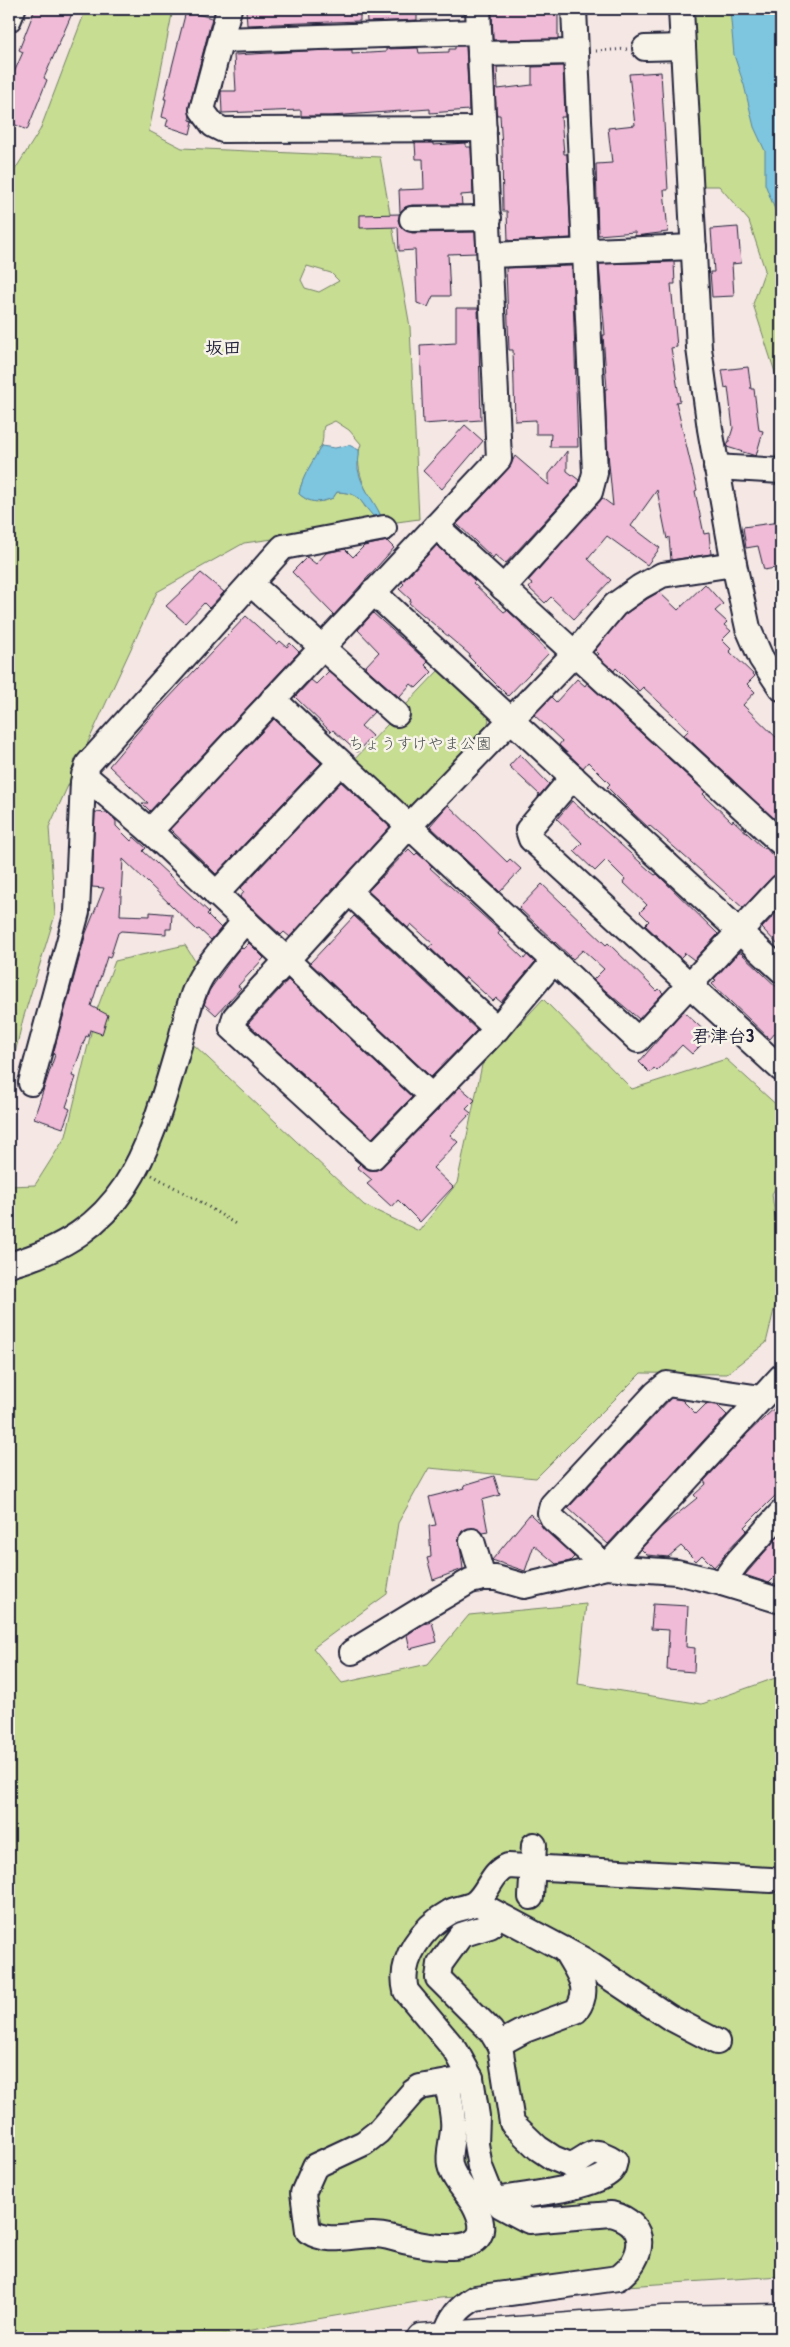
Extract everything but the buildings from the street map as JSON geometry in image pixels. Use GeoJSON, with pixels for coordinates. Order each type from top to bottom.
{"type":"FeatureCollection","features":[{"type":"Feature","properties":{"kind":"main road"},"geometry":{"type":"LineString","coordinates":[[433,2337],[664,2320],[781,2318]]}},
{"type":"Feature","properties":{"kind":"street"},"geometry":{"type":"LineString","coordinates":[[9,19],[13,9]]}},
{"type":"Feature","properties":{"kind":"street"},"geometry":{"type":"LineString","coordinates":[[229,9],[202,110],[213,125],[223,130],[484,129]]}},
{"type":"Feature","properties":{"kind":"street"},"geometry":{"type":"LineString","coordinates":[[150,831],[499,459],[491,255],[478,9]]}},
{"type":"Feature","properties":{"kind":"street"},"geometry":{"type":"LineString","coordinates":[[503,588],[590,492],[594,482],[586,251],[574,9]]}},
{"type":"Feature","properties":{"kind":"street"},"geometry":{"type":"LineString","coordinates":[[681,9],[699,348],[716,467],[748,628],[761,658],[781,688]]}},
{"type":"Feature","properties":{"kind":"street"},"geometry":{"type":"LineString","coordinates":[[221,40],[480,43],[575,52]]}},
{"type":"Feature","properties":{"kind":"street"},"geometry":{"type":"LineString","coordinates":[[644,48],[683,47]]}},
{"type":"Feature","properties":{"kind":"street"},"geometry":{"type":"LineString","coordinates":[[412,219],[489,218]]}},
{"type":"Feature","properties":{"kind":"street"},"geometry":{"type":"LineString","coordinates":[[491,255],[694,247]]}},
{"type":"Feature","properties":{"kind":"street"},"geometry":{"type":"LineString","coordinates":[[716,467],[781,471]]}},
{"type":"Feature","properties":{"kind":"street"},"geometry":{"type":"LineString","coordinates":[[436,526],[781,843]]}},
{"type":"Feature","properties":{"kind":"street"},"geometry":{"type":"LineString","coordinates":[[31,1083],[77,912],[84,775],[88,764],[283,547],[384,528]]}},
{"type":"Feature","properties":{"kind":"street"},"geometry":{"type":"LineString","coordinates":[[554,962],[497,1029],[373,1157],[232,1028],[235,1017],[409,826],[512,721],[575,653],[616,605],[640,586],[662,575],[734,564]]}},
{"type":"Feature","properties":{"kind":"street"},"geometry":{"type":"LineString","coordinates":[[251,584],[397,714]]}},
{"type":"Feature","properties":{"kind":"street"},"geometry":{"type":"LineString","coordinates":[[373,592],[781,970]]}},
{"type":"Feature","properties":{"kind":"street"},"geometry":{"type":"LineString","coordinates":[[273,699],[638,1040],[741,932],[781,887]]}},
{"type":"Feature","properties":{"kind":"street"},"geometry":{"type":"LineString","coordinates":[[216,894],[340,763]]}},
{"type":"Feature","properties":{"kind":"street"},"geometry":{"type":"LineString","coordinates":[[84,775],[150,831],[431,1096]]}},
{"type":"Feature","properties":{"kind":"street"},"geometry":{"type":"LineString","coordinates":[[573,777],[528,830],[528,836],[781,1069]]}},
{"type":"Feature","properties":{"kind":"street"},"geometry":{"type":"LineString","coordinates":[[349,892],[497,1029]]}},
{"type":"Feature","properties":{"kind":"street"},"geometry":{"type":"LineString","coordinates":[[9,1265],[37,1257],[79,1234],[94,1222],[127,1186],[139,1164],[164,1096],[201,977],[245,920]]}},
{"type":"Feature","properties":{"kind":"street"},"geometry":{"type":"LineString","coordinates":[[606,1567],[781,1377]]}},
{"type":"Feature","properties":{"kind":"street"},"geometry":{"type":"LineString","coordinates":[[606,1567],[553,1519],[550,1513],[552,1505],[656,1393],[667,1384],[761,1398]]}},
{"type":"Feature","properties":{"kind":"street"},"geometry":{"type":"LineString","coordinates":[[722,1582],[781,1513]]}},
{"type":"Feature","properties":{"kind":"street"},"geometry":{"type":"LineString","coordinates":[[472,1541],[483,1578]]}},
{"type":"Feature","properties":{"kind":"street"},"geometry":{"type":"LineString","coordinates":[[352,1652],[470,1581],[483,1578],[496,1578],[524,1586],[606,1567],[677,1572],[722,1582],[781,1602]]}},
{"type":"Feature","properties":{"kind":"street"},"geometry":{"type":"LineString","coordinates":[[531,1897],[533,1856]]}},
{"type":"Feature","properties":{"kind":"street"},"geometry":{"type":"LineString","coordinates":[[471,2078],[420,2087],[413,2092],[378,2132],[364,2143],[315,2166],[303,2192],[308,2231],[317,2237],[337,2240],[354,2236],[381,2235],[412,2244],[436,2247],[457,2247],[476,2241],[482,2229],[482,2223],[474,2205],[450,2167],[469,2119],[471,2078],[456,2051],[406,1991],[403,1979],[411,1950],[423,1934],[449,1912],[475,1903],[500,1869],[533,1856],[771,1880]]}},
{"type":"Feature","properties":{"kind":"street"},"geometry":{"type":"LineString","coordinates":[[475,1903],[565,1950],[669,2017],[717,2042]]}},
{"type":"Feature","properties":{"kind":"street"},"geometry":{"type":"LineString","coordinates":[[490,1926],[461,1935],[440,1964],[438,1978],[491,2031],[499,2044],[512,2124],[553,2158],[570,2165],[590,2153],[596,2152],[615,2160],[612,2170],[605,2176],[581,2185],[496,2200]]}},
{"type":"Feature","properties":{"kind":"street"},"geometry":{"type":"LineString","coordinates":[[499,2044],[525,2030],[576,2011],[581,2005],[585,1995],[584,1987],[565,1950]]}},
{"type":"Feature","properties":{"kind":"street"},"geometry":{"type":"LineString","coordinates":[[433,2337],[461,2306],[475,2298],[618,2278],[629,2270],[638,2257],[639,2241],[635,2226],[622,2217],[611,2214],[529,2221],[515,2215],[496,2200],[490,2192],[480,2167],[469,2119],[447,2082]]}},
{"type":"Feature","properties":{"kind":"street"},"geometry":{"type":"LineString","coordinates":[[469,2119],[510,2118]]}},
{"type":"Feature","properties":{"kind":"path"},"geometry":{"type":"LineString","coordinates":[[575,52],[644,48]]}},
{"type":"Feature","properties":{"kind":"path"},"geometry":{"type":"LineString","coordinates":[[139,1164],[145,1171],[200,1201],[237,1225]]}},
{"type":"Feature","properties":{"kind":"green space"},"geometry":{"type":"Polygon","coordinates":[[[86,9],[173,9],[149,131],[182,148],[380,157],[410,327],[419,519],[244,543],[157,592],[49,827],[55,915],[23,1019],[9,1079],[9,179],[40,130],[86,9]],[[307,266],[301,280],[305,288],[319,292],[339,281],[331,273],[307,266]],[[335,421],[324,426],[321,446],[305,475],[299,494],[307,500],[315,502],[333,498],[337,492],[350,494],[360,499],[365,507],[379,512],[365,488],[359,470],[358,462],[361,444],[349,430],[335,421]]]}},
{"type":"Feature","properties":{"kind":"green space"},"geometry":{"type":"Polygon","coordinates":[[[691,9],[781,9],[781,391],[753,304],[765,270],[749,221],[719,186],[701,186],[691,9]]]}},
{"type":"Feature","properties":{"kind":"green space"},"geometry":{"type":"Polygon","coordinates":[[[781,391],[781,461],[776,460],[781,391]]]}},
{"type":"Feature","properties":{"kind":"green space","name":"ちょうすけやま公園"},"geometry":{"type":"Polygon","coordinates":[[[438,671],[489,718],[488,724],[409,808],[404,809],[353,761],[438,671]]]}},
{"type":"Feature","properties":{"kind":"green space"},"geometry":{"type":"Polygon","coordinates":[[[185,945],[205,977],[192,1043],[364,1205],[419,1231],[457,1183],[482,1065],[543,999],[632,1089],[726,1059],[781,1109],[781,1178],[772,1194],[781,1263],[781,1281],[766,1343],[726,1374],[641,1373],[536,1478],[429,1468],[398,1523],[387,1594],[313,1648],[342,1683],[428,1664],[469,1615],[586,1604],[578,1684],[702,1704],[781,1676],[781,2276],[440,2298],[206,2338],[9,2338],[9,1186],[35,1185],[66,1136],[96,1012],[115,961],[185,945]]]}},
{"type":"Feature","properties":{"kind":"water"},"geometry":{"type":"Polygon","coordinates":[[[730,9],[781,9],[781,225],[765,184],[765,151],[754,127],[744,85],[734,55],[730,9]]]}},
{"type":"Feature","properties":{"kind":"water"},"geometry":{"type":"Polygon","coordinates":[[[349,445],[359,450],[358,467],[360,476],[381,516],[373,516],[358,498],[350,494],[337,492],[333,498],[315,502],[307,500],[299,494],[305,475],[321,446],[335,448],[349,445]]]}},
{"type":"Feature","properties":{"kind":"district","name":"坂田"},"geometry":{"type":"Point","coordinates":[223,348]}},
{"type":"Feature","properties":{"kind":"district","name":"君津台3"},"geometry":{"type":"Point","coordinates":[723,1036]}}]}
